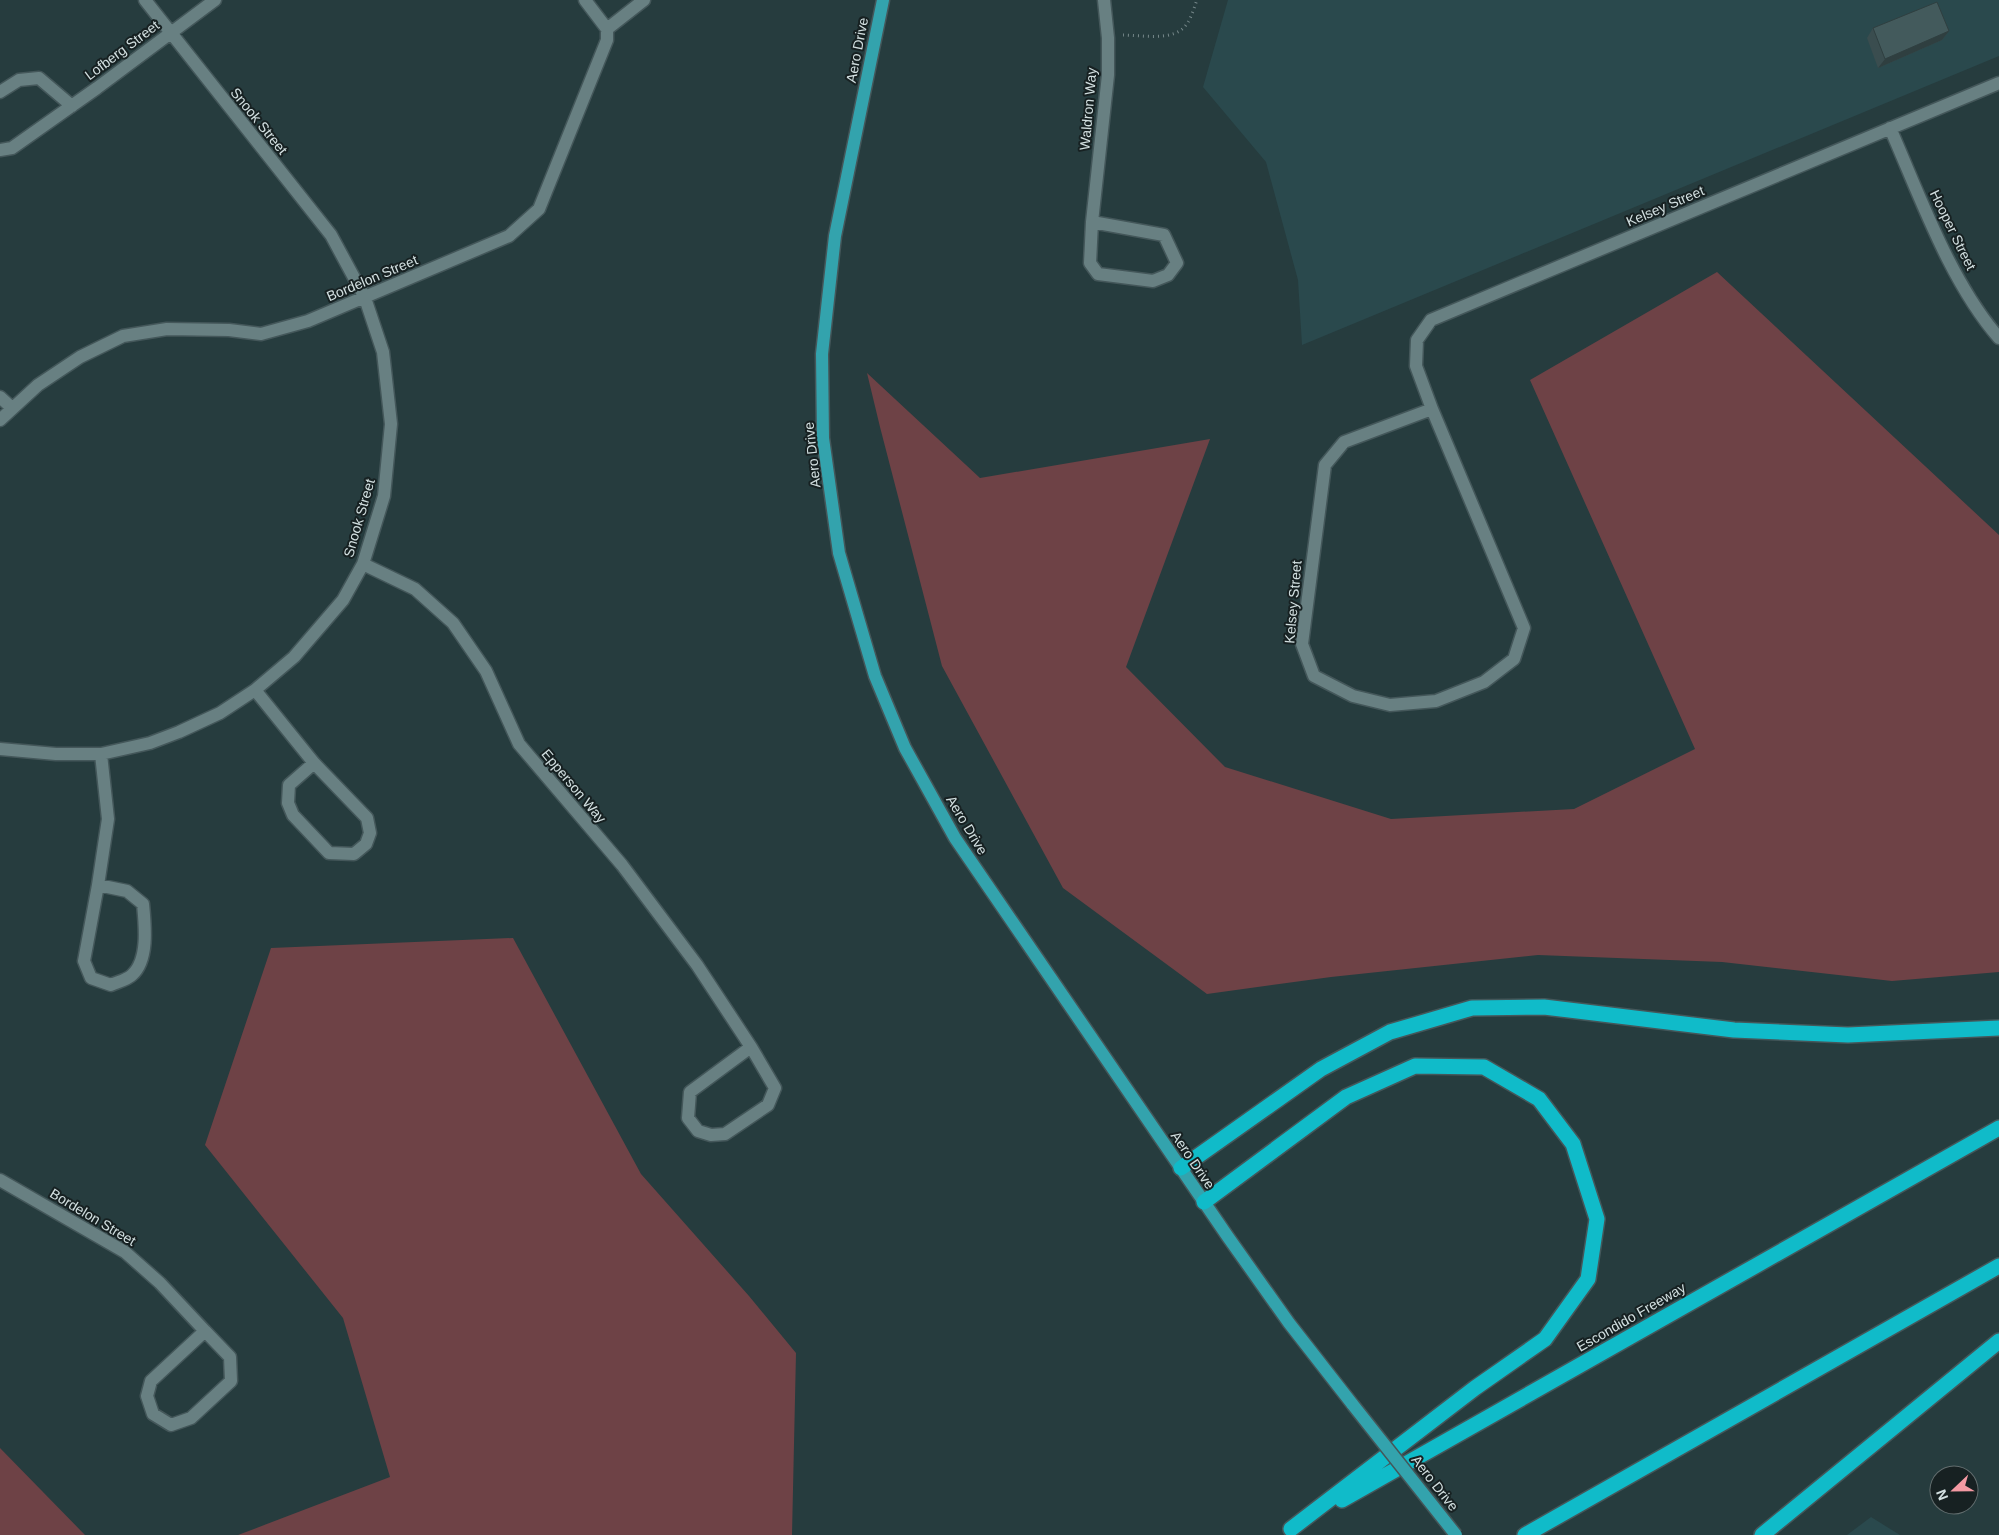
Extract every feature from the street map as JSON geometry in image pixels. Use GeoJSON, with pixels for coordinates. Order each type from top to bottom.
{"type":"FeatureCollection","features":[{"type":"Feature","properties":{"kind":"highway"},"geometry":{"type":"LineString","coordinates":[[1180,1168],[1320,1069],[1390,1032],[1472,1008],[1544,1007],[1734,1030],[1848,1035],[1999,1028]]}},
{"type":"Feature","properties":{"kind":"highway"},"geometry":{"type":"LineString","coordinates":[[1204,1202],[1346,1097],[1416,1066],[1484,1067],[1539,1099],[1574,1144],[1597,1219],[1588,1279],[1545,1339],[1475,1388],[1285,1532]]}},
{"type":"Feature","properties":{"kind":"highway","name":"Escondido Freeway"},"geometry":{"type":"LineString","coordinates":[[1285,1532],[1999,1128]]}},
{"type":"Feature","properties":{"kind":"highway"},"geometry":{"type":"LineString","coordinates":[[1525,1535],[1999,1266]]}},
{"type":"Feature","properties":{"kind":"highway"},"geometry":{"type":"LineString","coordinates":[[1762,1535],[1999,1341]]}},
{"type":"Feature","properties":{"kind":"main road","name":"Aero Drive"},"geometry":{"type":"LineString","coordinates":[[883,0],[835,236],[822,354],[823,438],[839,553],[875,676],[905,748],[951,830],[1180,1168],[1289,1323],[1456,1535]]}},
{"type":"Feature","properties":{"kind":"street","name":"Snook Street"},"geometry":{"type":"LineString","coordinates":[[0,749],[56,754],[101,754],[150,743],[220,713],[255,690],[294,657],[344,600],[363,564],[384,496],[391,424],[383,352],[365,298],[331,235],[144,0]]}},
{"type":"Feature","properties":{"kind":"street","name":"Lofberg Street"},"geometry":{"type":"LineString","coordinates":[[0,150],[12,148],[215,0]]}},
{"type":"Feature","properties":{"kind":"street"},"geometry":{"type":"LineString","coordinates":[[585,0],[607,29],[644,0]]}},
{"type":"Feature","properties":{"kind":"street","name":"Waldron Way"},"geometry":{"type":"LineString","coordinates":[[1092,222],[1164,235],[1177,263],[1168,276],[1153,282],[1098,274],[1090,263],[1092,222],[1108,76],[1104,0]]}},
{"type":"Feature","properties":{"kind":"street","name":"Bordelon Street"},"geometry":{"type":"LineString","coordinates":[[0,420],[38,385],[80,357],[123,336],[167,329],[229,330],[261,334],[308,321],[509,236],[539,209],[607,40],[607,29]]}},
{"type":"Feature","properties":{"kind":"street"},"geometry":{"type":"LineString","coordinates":[[0,92],[19,80],[39,78],[72,106]]}},
{"type":"Feature","properties":{"kind":"street","name":"Kelsey Street"},"geometry":{"type":"LineString","coordinates":[[1432,409],[1344,442],[1325,465],[1302,644],[1314,676],[1353,696],[1390,705],[1436,701],[1484,682],[1514,659],[1524,628],[1432,409],[1416,366],[1417,340],[1431,320],[1999,83]]}},
{"type":"Feature","properties":{"kind":"street","name":"Hooper Street"},"geometry":{"type":"LineString","coordinates":[[1890,128],[1945,254],[1985,322],[1999,338]]}},
{"type":"Feature","properties":{"kind":"street"},"geometry":{"type":"LineString","coordinates":[[0,397],[12,408]]}},
{"type":"Feature","properties":{"kind":"street","name":"Epperson Way"},"geometry":{"type":"LineString","coordinates":[[363,564],[415,589],[453,623],[486,671],[519,744],[622,865],[697,965],[751,1047],[775,1088],[768,1105],[725,1134],[711,1135],[698,1131],[688,1118],[690,1092],[751,1047]]}},
{"type":"Feature","properties":{"kind":"street"},"geometry":{"type":"LineString","coordinates":[[255,690],[314,763],[367,818],[370,833],[368,839],[366,844],[354,854],[329,852],[293,815],[288,803],[289,785],[314,763]]}},
{"type":"Feature","properties":{"kind":"street"},"geometry":{"type":"LineString","coordinates":[[98,885],[127,891],[142,904],[146,932],[140,965],[131,976],[111,985],[91,978],[84,961],[108,818],[101,754]]}},
{"type":"Feature","properties":{"kind":"street","name":"Bordelon Street"},"geometry":{"type":"LineString","coordinates":[[0,1180],[125,1252],[160,1282],[230,1357],[231,1381],[191,1418],[171,1425],[153,1414],[148,1396],[151,1381],[205,1331]]}},
{"type":"Feature","properties":{"kind":"path"},"geometry":{"type":"LineString","coordinates":[[1107,34],[1168,36],[1180,32],[1187,24],[1197,0]]}},
{"type":"Feature","properties":{"kind":"shaded area"},"geometry":{"type":"Polygon","coordinates":[[[1228,0],[1999,0],[1999,56],[1302,345],[1298,280],[1266,162],[1203,87],[1228,0]]]}},
{"type":"Feature","properties":{"kind":"shaded area"},"geometry":{"type":"Polygon","coordinates":[[[1717,272],[1999,535],[1999,972],[1892,981],[1722,962],[1538,955],[1331,977],[1207,994],[1063,888],[942,666],[867,373],[980,478],[1210,439],[1126,667],[1225,767],[1391,819],[1574,809],[1695,749],[1530,380],[1717,272]]]}},
{"type":"Feature","properties":{"kind":"shaded area"},"geometry":{"type":"Polygon","coordinates":[[[513,938],[641,1174],[749,1296],[796,1353],[792,1535],[238,1535],[390,1477],[343,1318],[205,1145],[271,948],[513,938]]]}},
{"type":"Feature","properties":{"kind":"shaded area"},"geometry":{"type":"Polygon","coordinates":[[[0,1448],[85,1535],[0,1535],[0,1448]]]}},
{"type":"Feature","properties":{"kind":"shaded area"},"geometry":{"type":"Polygon","coordinates":[[[1871,1517],[1900,1535],[1847,1535],[1871,1517]]]}},
{"type":"Feature","properties":{"kind":"building"},"geometry":{"type":"Polygon","coordinates":[[[1937,2],[1949,31],[1885,59],[1873,28],[1937,2]]]}}]}
